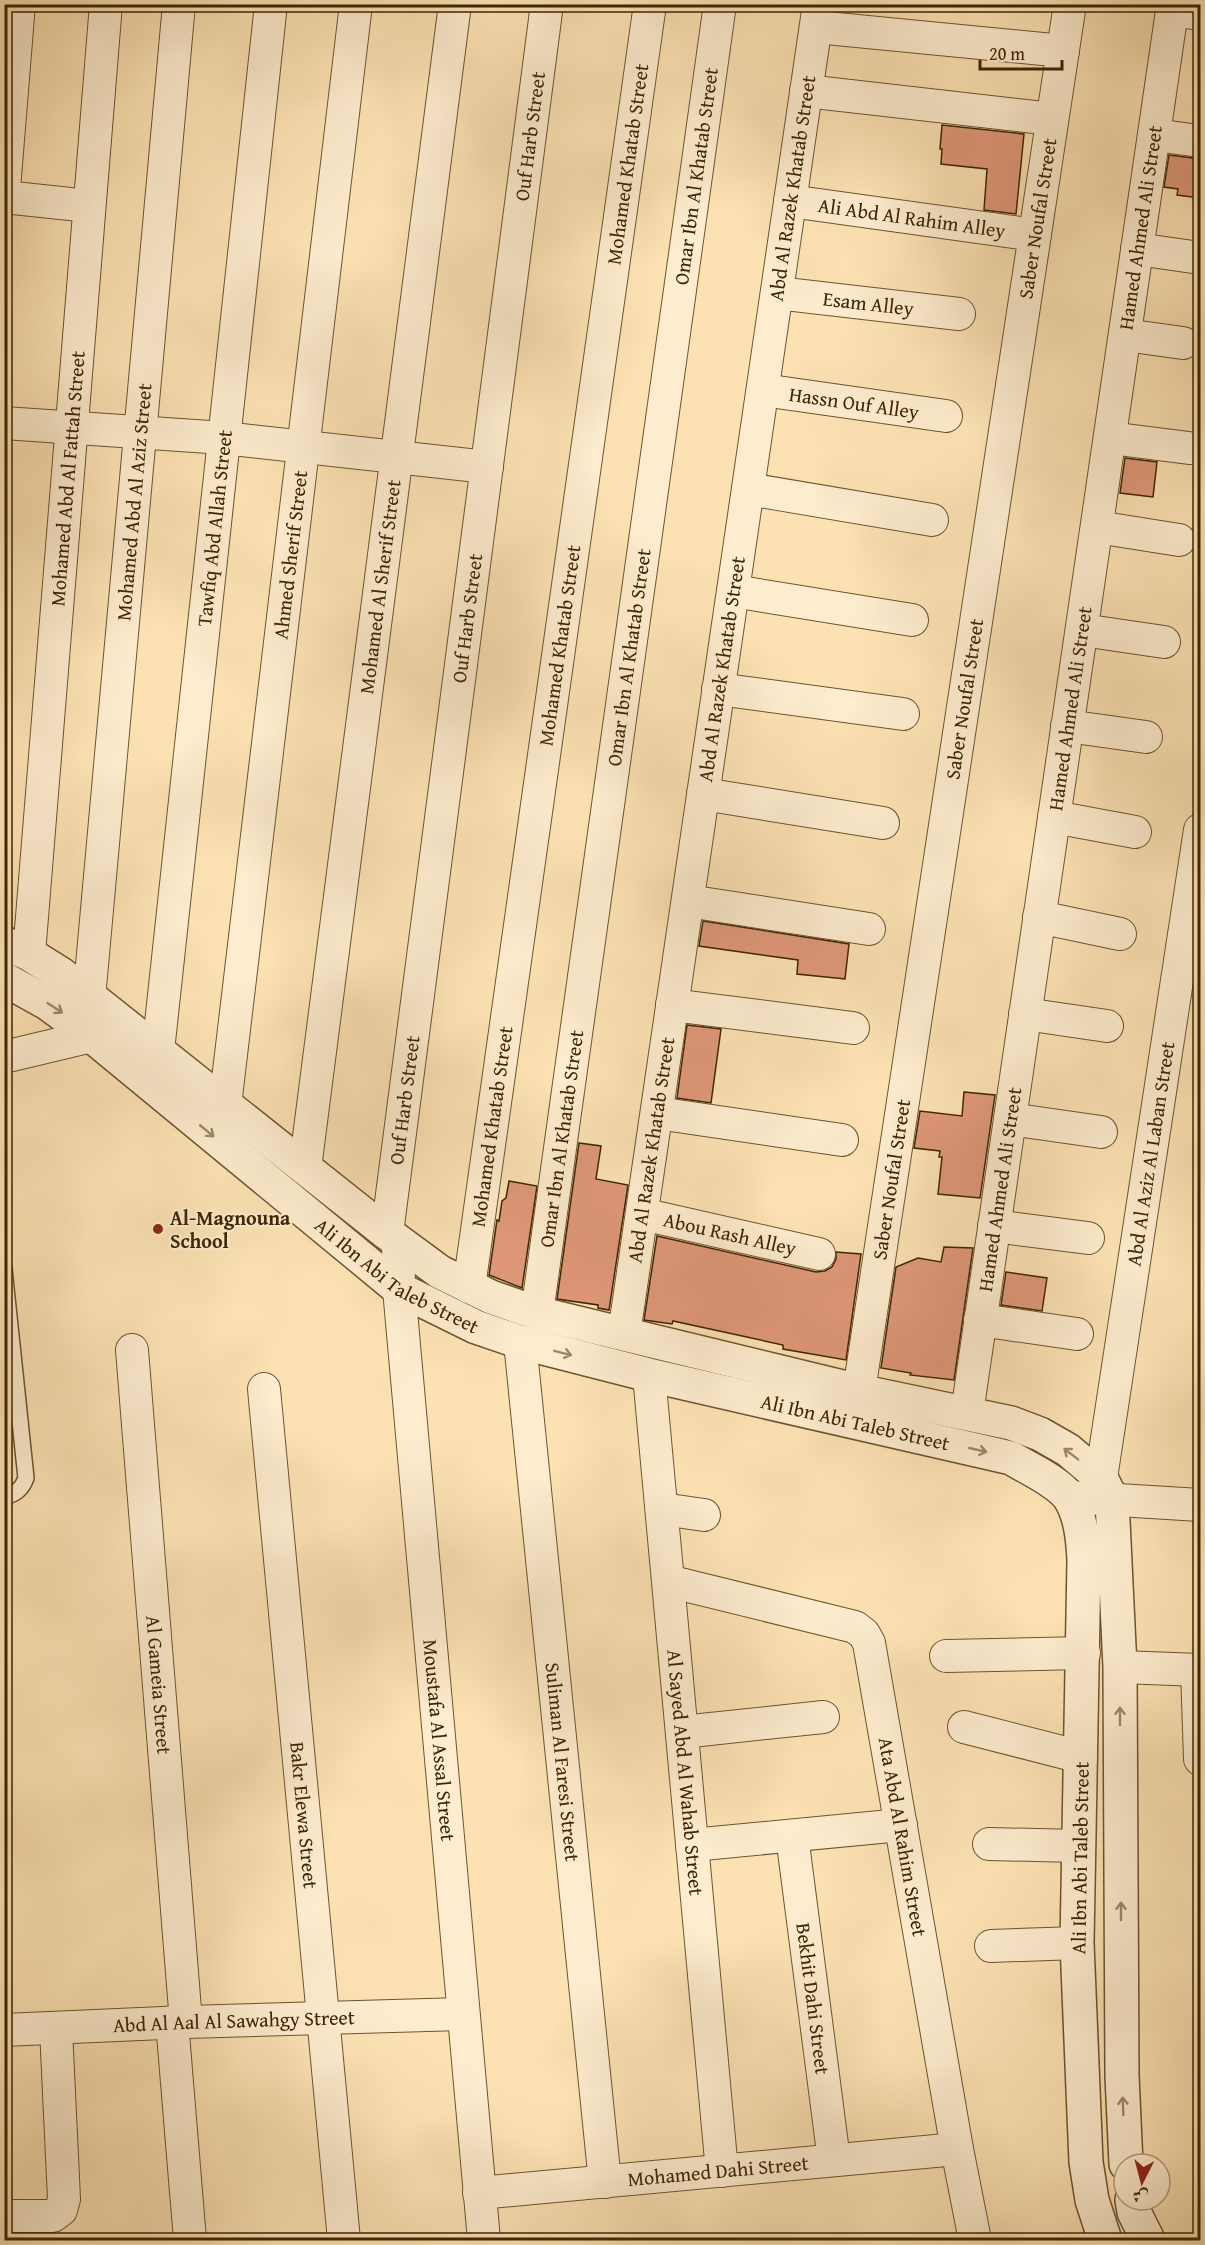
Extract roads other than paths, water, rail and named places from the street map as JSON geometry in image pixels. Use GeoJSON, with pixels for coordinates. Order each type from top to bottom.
{"type":"FeatureCollection","features":[{"type":"Feature","properties":{"kind":"street"},"geometry":{"type":"LineString","coordinates":[[4,189],[20,4]]}},
{"type":"Feature","properties":{"kind":"street","name":"Mohamed Abd Al Fattah Street"},"geometry":{"type":"LineString","coordinates":[[17,949],[70,428],[106,4]]}},
{"type":"Feature","properties":{"kind":"street","name":"Mohamed Abd Al Aziz Street"},"geometry":{"type":"LineString","coordinates":[[89,998],[179,4]]}},
{"type":"Feature","properties":{"kind":"street","name":"Tawfiq Abd Allah Street"},"geometry":{"type":"LineString","coordinates":[[158,1052],[271,4]]}},
{"type":"Feature","properties":{"kind":"street","name":"Ahmed Sherif Street"},"geometry":{"type":"LineString","coordinates":[[225,1105],[356,4]]}},
{"type":"Feature","properties":{"kind":"street","name":"Mohamed Al Sherif Street"},"geometry":{"type":"LineString","coordinates":[[305,1168],[455,4]]}},
{"type":"Feature","properties":{"kind":"street","name":"Ouf Harb Street"},"geometry":{"type":"LineString","coordinates":[[392,1237],[547,4]]}},
{"type":"Feature","properties":{"kind":"street","name":"Mohamed Khatab Street"},"geometry":{"type":"LineString","coordinates":[[469,1287],[650,4]]}},
{"type":"Feature","properties":{"kind":"street","name":"Omar Ibn Al Khatab Street"},"geometry":{"type":"LineString","coordinates":[[537,1312],[720,4]]}},
{"type":"Feature","properties":{"kind":"street","name":"Saber Noufal Street"},"geometry":{"type":"LineString","coordinates":[[859,1391],[1070,4]]}},
{"type":"Feature","properties":{"kind":"street","name":"Hamed Ahmed Ali Street"},"geometry":{"type":"LineString","coordinates":[[968,1413],[1154,135],[1182,9]]}},
{"type":"Feature","properties":{"kind":"street"},"geometry":{"type":"LineString","coordinates":[[818,16],[1063,51]]}},
{"type":"Feature","properties":{"kind":"street","name":"Abd Al Razek Khatab Street"},"geometry":{"type":"LineString","coordinates":[[624,1335],[818,16]]}},
{"type":"Feature","properties":{"kind":"street"},"geometry":{"type":"LineString","coordinates":[[806,90],[1052,119]]}},
{"type":"Feature","properties":{"kind":"street"},"geometry":{"type":"LineString","coordinates":[[1154,135],[1200,141]]}},
{"type":"Feature","properties":{"kind":"street"},"geometry":{"type":"LineString","coordinates":[[4,197],[89,206]]}},
{"type":"Feature","properties":{"kind":"street","name":"Ali Abd Al Rahim Alley"},"geometry":{"type":"LineString","coordinates":[[790,201],[1035,235]]}},
{"type":"Feature","properties":{"kind":"street"},"geometry":{"type":"LineString","coordinates":[[1137,249],[1200,258]]}},
{"type":"Feature","properties":{"kind":"street","name":"Esam Alley"},"geometry":{"type":"LineString","coordinates":[[777,293],[959,314]]}},
{"type":"Feature","properties":{"kind":"street"},"geometry":{"type":"LineString","coordinates":[[1125,335],[1183,343]]}},
{"type":"Feature","properties":{"kind":"street","name":"Hassn Ouf Alley"},"geometry":{"type":"LineString","coordinates":[[763,390],[946,416]]}},
{"type":"Feature","properties":{"kind":"street"},"geometry":{"type":"LineString","coordinates":[[4,423],[224,438],[487,467]]}},
{"type":"Feature","properties":{"kind":"street"},"geometry":{"type":"LineString","coordinates":[[1110,438],[1189,448]]}},
{"type":"Feature","properties":{"kind":"street"},"geometry":{"type":"LineString","coordinates":[[748,489],[932,520]]}},
{"type":"Feature","properties":{"kind":"street"},"geometry":{"type":"LineString","coordinates":[[1097,527],[1179,540]]}},
{"type":"Feature","properties":{"kind":"street"},"geometry":{"type":"LineString","coordinates":[[733,591],[912,620]]}},
{"type":"Feature","properties":{"kind":"street"},"geometry":{"type":"LineString","coordinates":[[1082,630],[1164,642]]}},
{"type":"Feature","properties":{"kind":"street"},"geometry":{"type":"LineString","coordinates":[[718,689],[903,714]]}},
{"type":"Feature","properties":{"kind":"street"},"geometry":{"type":"LineString","coordinates":[[1068,726],[1146,737]]}},
{"type":"Feature","properties":{"kind":"street"},"geometry":{"type":"LineString","coordinates":[[703,794],[883,823]]}},
{"type":"Feature","properties":{"kind":"street"},"geometry":{"type":"LineString","coordinates":[[1054,817],[1135,832]]}},
{"type":"Feature","properties":{"kind":"street","name":"Abd Al Aziz Al Laban Street"},"geometry":{"type":"LineString","coordinates":[[1106,1489],[1200,830]]}},
{"type":"Feature","properties":{"kind":"street"},"geometry":{"type":"LineString","coordinates":[[688,902],[869,929]]}},
{"type":"Feature","properties":{"kind":"street"},"geometry":{"type":"LineString","coordinates":[[1039,917],[1120,934]]}},
{"type":"Feature","properties":{"kind":"street","name":"Ali Ibn Abi Taleb Street"},"geometry":{"type":"LineString","coordinates":[[17,949],[61,974],[392,1237],[440,1272],[469,1287],[537,1312],[624,1335],[859,1391],[1011,1423],[1040,1434],[1068,1450],[1106,1489],[1120,1667],[1122,2064],[1126,2152]]}},
{"type":"Feature","properties":{"kind":"street","name":"Ali Ibn Abi Taleb Street"},"geometry":{"type":"LineString","coordinates":[[4,979],[47,1003],[92,1036],[399,1289],[476,1327],[520,1342],[650,1375],[1011,1458],[1046,1478],[1069,1497],[1083,1538],[1084,1653],[1077,1943],[1086,2162],[1092,2200],[1105,2241]]}},
{"type":"Feature","properties":{"kind":"street"},"geometry":{"type":"LineString","coordinates":[[672,1005],[853,1028]]}},
{"type":"Feature","properties":{"kind":"street"},"geometry":{"type":"LineString","coordinates":[[1025,1014],[1107,1026]]}},
{"type":"Feature","properties":{"kind":"street"},"geometry":{"type":"LineString","coordinates":[[4,1057],[92,1036]]}},
{"type":"Feature","properties":{"kind":"street"},"geometry":{"type":"LineString","coordinates":[[657,1113],[842,1140]]}},
{"type":"Feature","properties":{"kind":"street"},"geometry":{"type":"LineString","coordinates":[[1010,1119],[1101,1132]]}},
{"type":"Feature","properties":{"kind":"street","name":"Abou Rash Alley"},"geometry":{"type":"LineString","coordinates":[[642,1215],[819,1254]]}},
{"type":"Feature","properties":{"kind":"street"},"geometry":{"type":"LineString","coordinates":[[994,1226],[1088,1238]]}},
{"type":"Feature","properties":{"kind":"street","name":"Moustafa Al Assal Street"},"geometry":{"type":"LineString","coordinates":[[392,1237],[399,1289],[484,2241]]}},
{"type":"Feature","properties":{"kind":"street"},"geometry":{"type":"LineString","coordinates":[[980,1320],[1077,1334]]}},
{"type":"Feature","properties":{"kind":"street","name":"Suliman Al Faresi Street"},"geometry":{"type":"LineString","coordinates":[[520,1342],[605,2182]]}},
{"type":"Feature","properties":{"kind":"street","name":"Al Gameia Street"},"geometry":{"type":"LineString","coordinates":[[132,1350],[179,2022],[190,2241]]}},
{"type":"Feature","properties":{"kind":"street","name":"Al Sayed Abd Al Wahab Street"},"geometry":{"type":"LineString","coordinates":[[650,1375],[722,2171]]}},
{"type":"Feature","properties":{"kind":"street","name":"Bakr Elewa Street"},"geometry":{"type":"LineString","coordinates":[[264,1389],[344,2241]]}},
{"type":"Feature","properties":{"kind":"street"},"geometry":{"type":"LineString","coordinates":[[1069,1497],[1106,1489],[1200,1505]]}},
{"type":"Feature","properties":{"kind":"street"},"geometry":{"type":"LineString","coordinates":[[662,1509],[704,1515]]}},
{"type":"Feature","properties":{"kind":"street","name":"Ata Abd Al Rahim Street"},"geometry":{"type":"LineString","coordinates":[[668,1581],[855,1627],[864,1634],[869,1643],[975,2241]]}},
{"type":"Feature","properties":{"kind":"street"},"geometry":{"type":"LineString","coordinates":[[946,1656],[1084,1653]]}},
{"type":"Feature","properties":{"kind":"street"},"geometry":{"type":"LineString","coordinates":[[1120,1667],[1199,1670],[1200,1759]]}},
{"type":"Feature","properties":{"kind":"street"},"geometry":{"type":"LineString","coordinates":[[682,1732],[823,1717]]}},
{"type":"Feature","properties":{"kind":"street"},"geometry":{"type":"LineString","coordinates":[[964,1727],[1082,1757]]}},
{"type":"Feature","properties":{"kind":"street"},"geometry":{"type":"LineString","coordinates":[[692,1845],[901,1825]]}},
{"type":"Feature","properties":{"kind":"street","name":"Bekhit Dahi Street"},"geometry":{"type":"LineString","coordinates":[[792,1836],[834,2160]]}},
{"type":"Feature","properties":{"kind":"street"},"geometry":{"type":"LineString","coordinates":[[989,1844],[1079,1846]]}},
{"type":"Feature","properties":{"kind":"street"},"geometry":{"type":"LineString","coordinates":[[991,1946],[1077,1943]]}},
{"type":"Feature","properties":{"kind":"street","name":"Abd Al Aal Al Sawahgy Street"},"geometry":{"type":"LineString","coordinates":[[4,2030],[179,2022],[462,2014]]}},
{"type":"Feature","properties":{"kind":"street"},"geometry":{"type":"LineString","coordinates":[[4,2216],[53,2216],[61,2210],[64,2199],[56,2029]]}},
{"type":"Feature","properties":{"kind":"street","name":"Mohamed Dahi Street"},"geometry":{"type":"LineString","coordinates":[[479,2193],[957,2149]]}},
{"type":"Feature","properties":{"kind":"street"},"geometry":{"type":"LineString","coordinates":[[1134,2212],[1152,2240]]}},
{"type":"Feature","properties":{"kind":"lane"},"geometry":{"type":"LineString","coordinates":[[4,1269],[26,1478],[20,1490],[4,1497]]}},
{"type":"Feature","properties":{"kind":"place","name":"Al-Magnouna School"},"geometry":{"type":"Point","coordinates":[158,1229]}}]}
